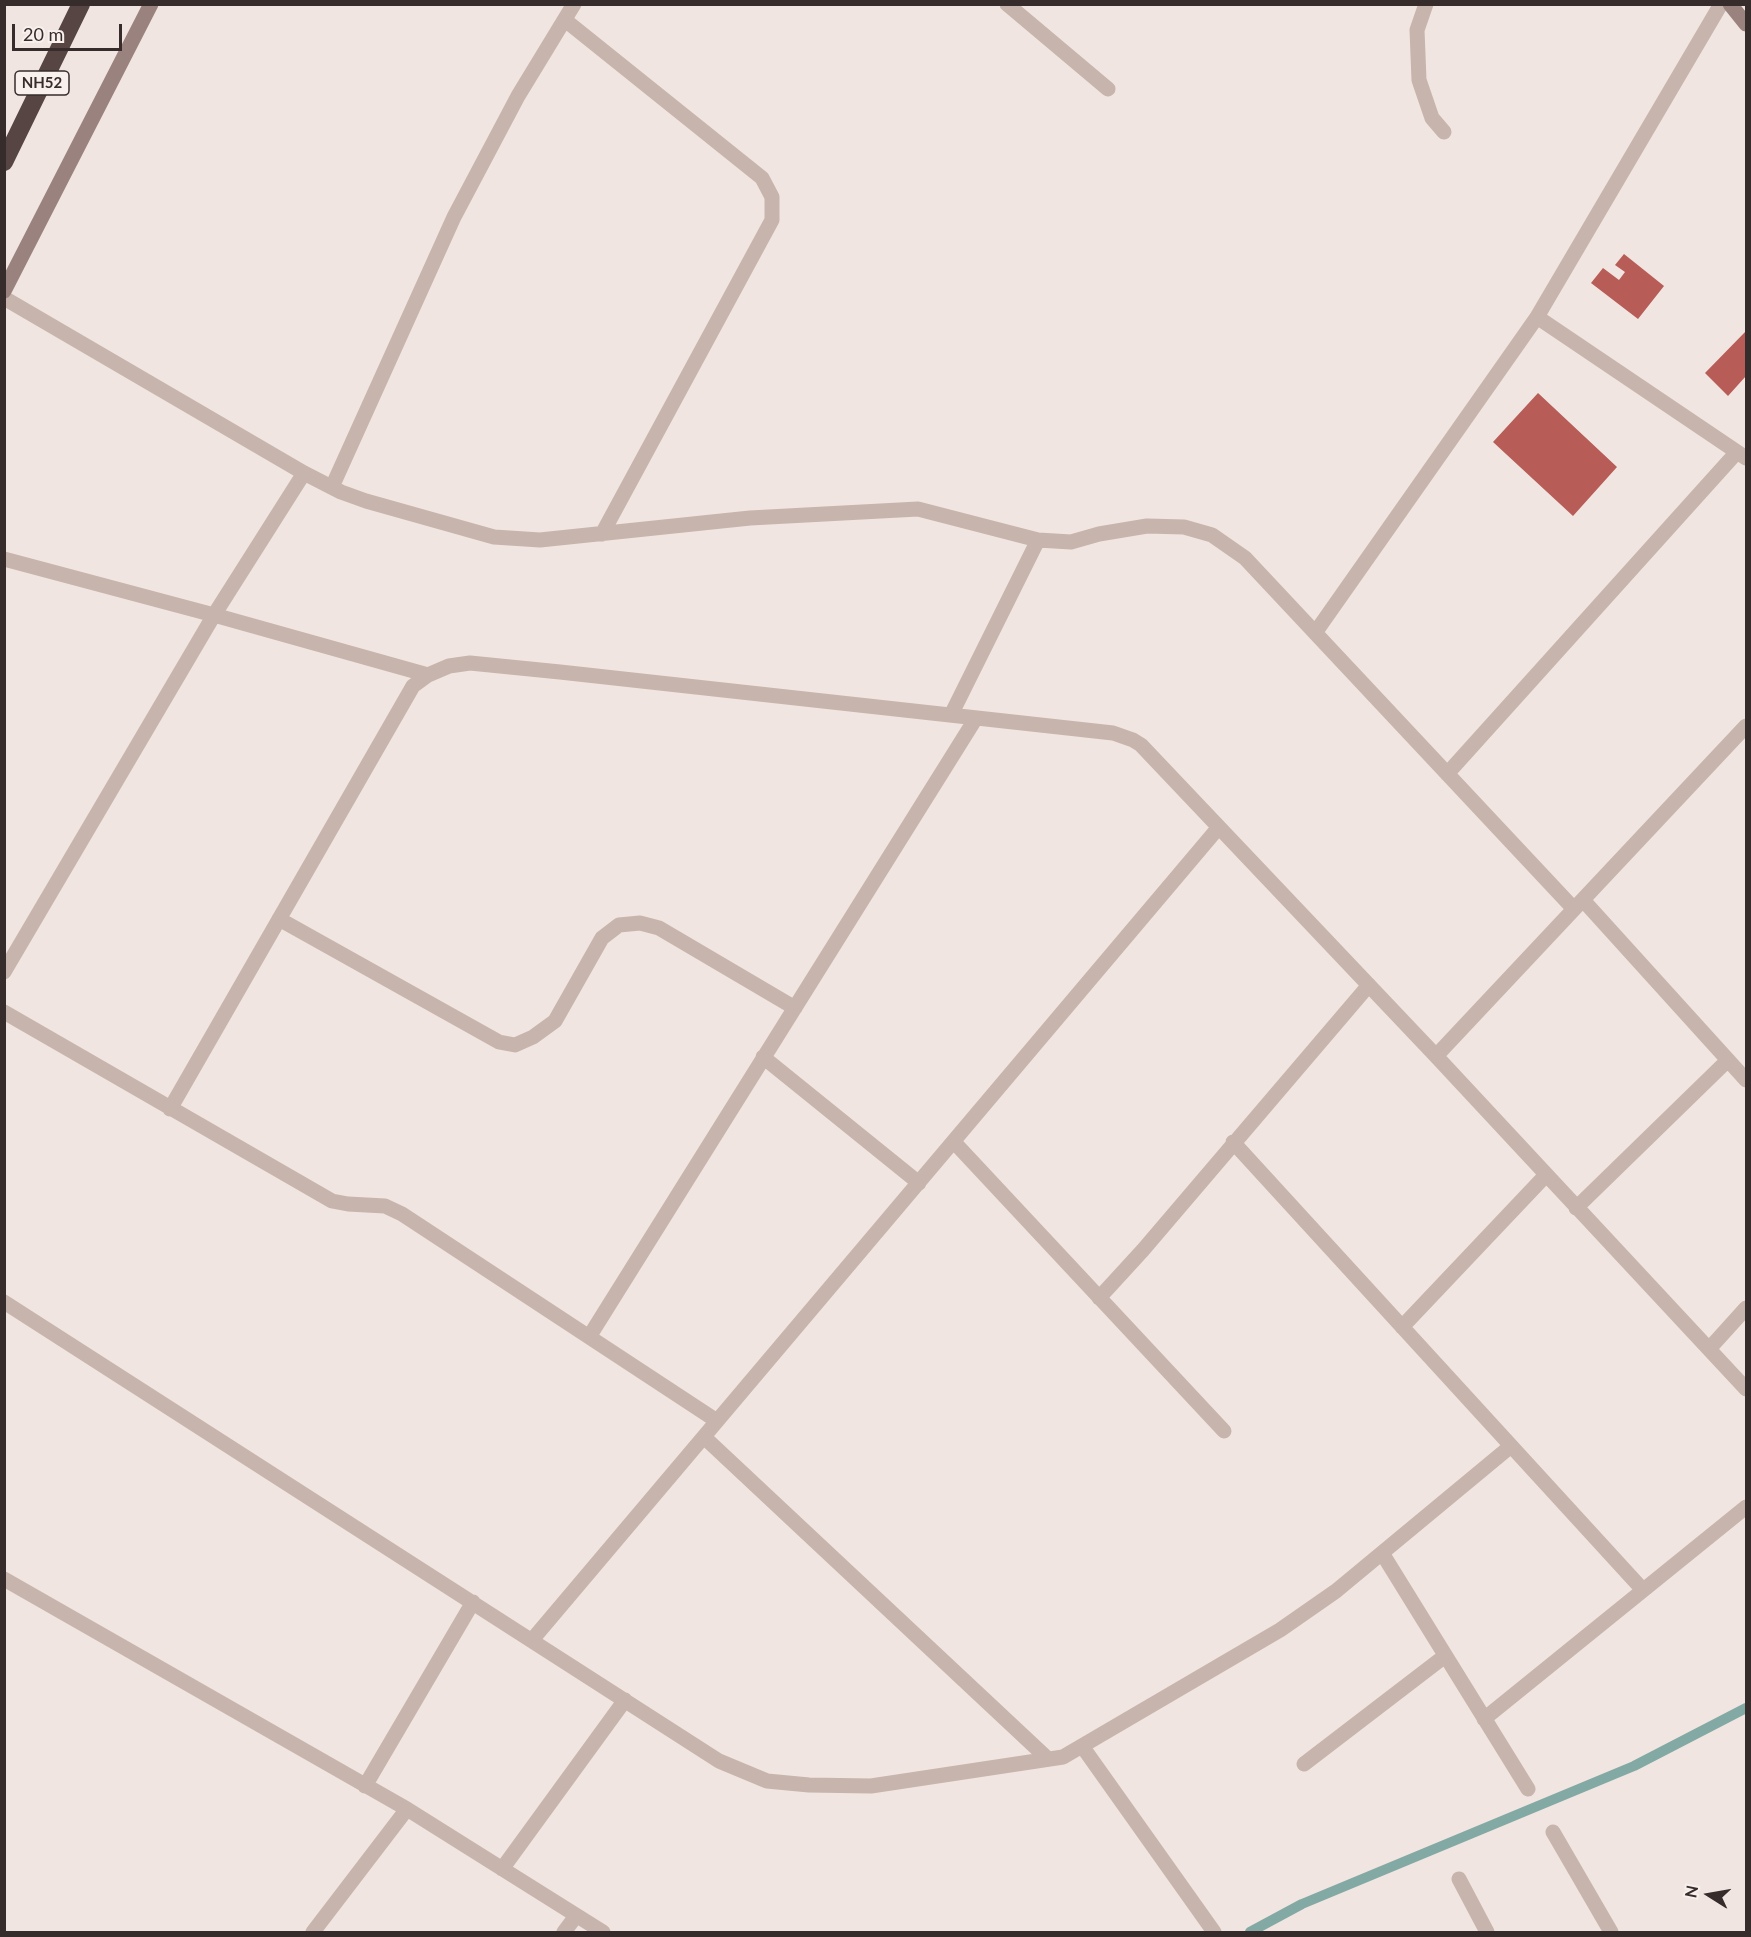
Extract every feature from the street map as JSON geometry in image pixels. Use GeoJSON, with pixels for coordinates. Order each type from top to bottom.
{"type":"FeatureCollection","features":[{"type":"Feature","properties":{"kind":"highway","name":"NH52"},"geometry":{"type":"LineString","coordinates":[[4,162],[81,4]]}},
{"type":"Feature","properties":{"kind":"main road"},"geometry":{"type":"LineString","coordinates":[[4,291],[152,4]]}},
{"type":"Feature","properties":{"kind":"main road"},"geometry":{"type":"LineString","coordinates":[[1730,4],[1746,24]]}},
{"type":"Feature","properties":{"kind":"street"},"geometry":{"type":"LineString","coordinates":[[332,487],[454,217],[518,96],[574,4]]}},
{"type":"Feature","properties":{"kind":"street"},"geometry":{"type":"LineString","coordinates":[[1006,4],[1108,89]]}},
{"type":"Feature","properties":{"kind":"street"},"geometry":{"type":"LineString","coordinates":[[1426,4],[1417,30],[1419,80],[1432,118],[1444,132]]}},
{"type":"Feature","properties":{"kind":"street"},"geometry":{"type":"LineString","coordinates":[[1315,633],[1537,316],[1721,4]]}},
{"type":"Feature","properties":{"kind":"street"},"geometry":{"type":"LineString","coordinates":[[565,20],[762,178],[772,197],[772,220],[602,534]]}},
{"type":"Feature","properties":{"kind":"street"},"geometry":{"type":"LineString","coordinates":[[4,298],[304,473],[332,487],[366,501],[495,537],[540,540],[750,518],[918,509],[1038,540],[1071,542],[1099,534],[1147,526],[1184,527],[1212,535],[1245,558],[1447,774],[1579,905],[1746,1078]]}},
{"type":"Feature","properties":{"kind":"street"},"geometry":{"type":"LineString","coordinates":[[1447,774],[1742,455],[1537,316]]}},
{"type":"Feature","properties":{"kind":"street"},"geometry":{"type":"LineString","coordinates":[[4,972],[213,615],[304,473]]}},
{"type":"Feature","properties":{"kind":"street"},"geometry":{"type":"LineString","coordinates":[[951,715],[1038,540]]}},
{"type":"Feature","properties":{"kind":"street"},"geometry":{"type":"LineString","coordinates":[[4,559],[428,675]]}},
{"type":"Feature","properties":{"kind":"street"},"geometry":{"type":"LineString","coordinates":[[170,1109],[401,705],[413,686],[428,675],[449,666],[470,663],[1101,731],[1133,740],[1142,746],[1436,1056],[1746,1389]]}},
{"type":"Feature","properties":{"kind":"street"},"geometry":{"type":"LineString","coordinates":[[589,1337],[976,718]]}},
{"type":"Feature","properties":{"kind":"street"},"geometry":{"type":"LineString","coordinates":[[1436,1056],[1746,726]]}},
{"type":"Feature","properties":{"kind":"street"},"geometry":{"type":"LineString","coordinates":[[532,1640],[1219,828]]}},
{"type":"Feature","properties":{"kind":"street"},"geometry":{"type":"LineString","coordinates":[[279,919],[499,1042],[515,1045],[533,1037],[555,1021],[602,938],[619,925],[640,923],[659,928],[795,1008]]}},
{"type":"Feature","properties":{"kind":"street"},"geometry":{"type":"LineString","coordinates":[[1099,1298],[1143,1250],[1369,985]]}},
{"type":"Feature","properties":{"kind":"street"},"geometry":{"type":"LineString","coordinates":[[4,1012],[332,1201],[385,1206],[402,1214],[717,1421]]}},
{"type":"Feature","properties":{"kind":"street"},"geometry":{"type":"LineString","coordinates":[[764,1057],[919,1183]]}},
{"type":"Feature","properties":{"kind":"street"},"geometry":{"type":"LineString","coordinates":[[1576,1208],[1728,1060]]}},
{"type":"Feature","properties":{"kind":"street"},"geometry":{"type":"LineString","coordinates":[[954,1142],[1224,1431]]}},
{"type":"Feature","properties":{"kind":"street"},"geometry":{"type":"LineString","coordinates":[[1233,1142],[1643,1590]]}},
{"type":"Feature","properties":{"kind":"street"},"geometry":{"type":"LineString","coordinates":[[1402,1327],[1546,1175]]}},
{"type":"Feature","properties":{"kind":"street"},"geometry":{"type":"LineString","coordinates":[[4,1302],[719,1761],[767,1781],[809,1785],[871,1786],[1063,1757],[1280,1630],[1336,1591],[1511,1446]]}},
{"type":"Feature","properties":{"kind":"street"},"geometry":{"type":"LineString","coordinates":[[1709,1349],[1746,1308]]}},
{"type":"Feature","properties":{"kind":"street"},"geometry":{"type":"LineString","coordinates":[[704,1437],[1048,1759]]}},
{"type":"Feature","properties":{"kind":"street"},"geometry":{"type":"LineString","coordinates":[[1484,1719],[1746,1507]]}},
{"type":"Feature","properties":{"kind":"street"},"geometry":{"type":"LineString","coordinates":[[1382,1553],[1528,1790]]}},
{"type":"Feature","properties":{"kind":"street"},"geometry":{"type":"LineString","coordinates":[[4,1580],[407,1809],[603,1932]]}},
{"type":"Feature","properties":{"kind":"street"},"geometry":{"type":"LineString","coordinates":[[365,1786],[473,1602]]}},
{"type":"Feature","properties":{"kind":"street"},"geometry":{"type":"LineString","coordinates":[[1304,1764],[1445,1656]]}},
{"type":"Feature","properties":{"kind":"street"},"geometry":{"type":"LineString","coordinates":[[502,1869],[625,1700]]}},
{"type":"Feature","properties":{"kind":"street"},"geometry":{"type":"LineString","coordinates":[[1082,1746],[1214,1932]]}},
{"type":"Feature","properties":{"kind":"street"},"geometry":{"type":"LineString","coordinates":[[313,1932],[407,1809]]}},
{"type":"Feature","properties":{"kind":"street"},"geometry":{"type":"LineString","coordinates":[[1553,1832],[1611,1932]]}},
{"type":"Feature","properties":{"kind":"street"},"geometry":{"type":"LineString","coordinates":[[1459,1879],[1487,1932]]}},
{"type":"Feature","properties":{"kind":"street"},"geometry":{"type":"LineString","coordinates":[[564,1932],[576,1916]]}},
{"type":"Feature","properties":{"kind":"building"},"geometry":{"type":"Polygon","coordinates":[[[1624,254],[1664,286],[1638,319],[1591,283],[1603,268],[1619,280],[1625,272],[1615,265],[1624,254]]]}},
{"type":"Feature","properties":{"kind":"building"},"geometry":{"type":"Polygon","coordinates":[[[1746,331],[1746,376],[1728,396],[1705,373],[1746,331]]]}},
{"type":"Feature","properties":{"kind":"building"},"geometry":{"type":"Polygon","coordinates":[[[1538,393],[1617,467],[1573,516],[1493,442],[1538,393]]]}},
{"type":"Feature","properties":{"kind":"waterway"},"geometry":{"type":"LineString","coordinates":[[1250,1932],[1302,1904],[1634,1766],[1746,1708]]}}]}
